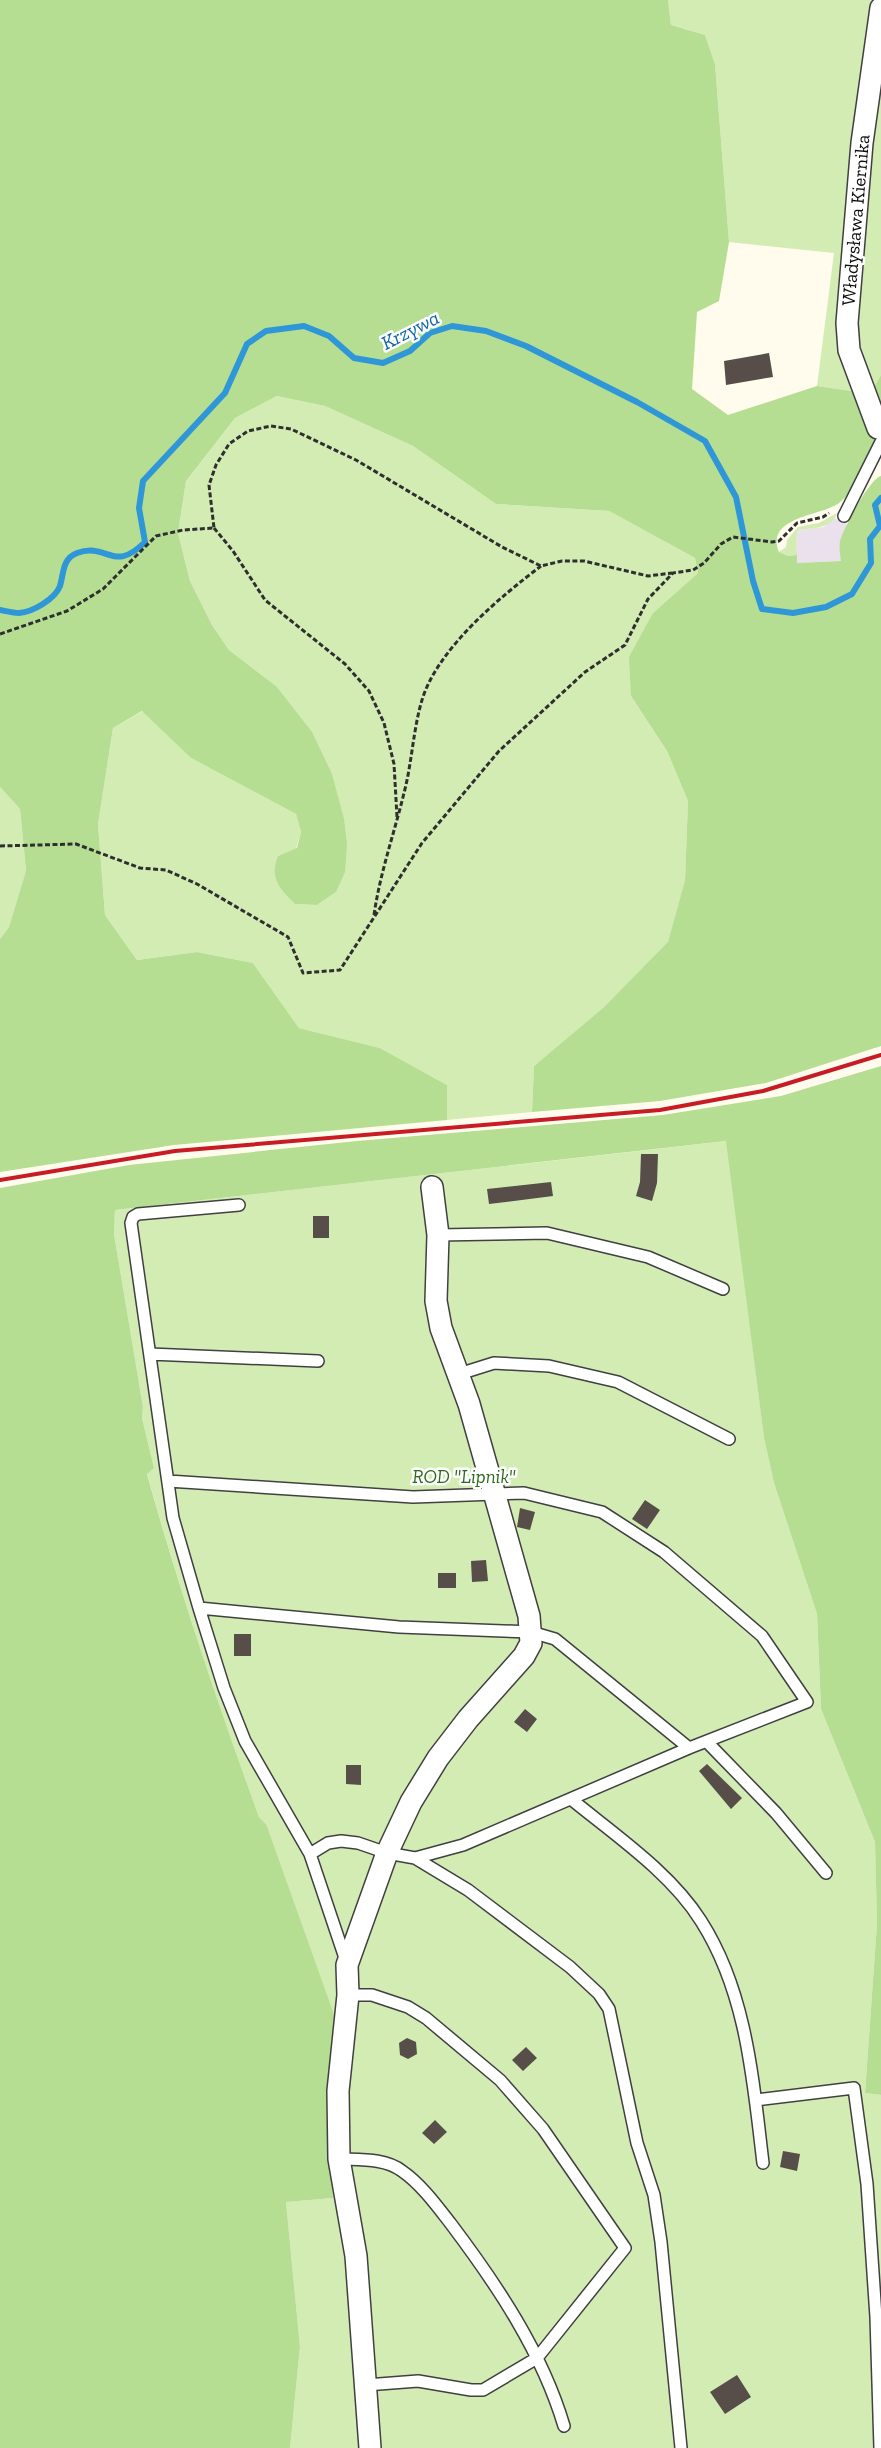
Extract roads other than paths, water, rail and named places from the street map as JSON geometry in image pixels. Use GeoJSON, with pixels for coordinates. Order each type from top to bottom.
{"type":"FeatureCollection","features":[{"type":"Feature","properties":{"kind":"street","name":"Władysława Kiernika"},"geometry":{"type":"LineString","coordinates":[[880,436],[849,350],[846,323],[862,143],[881,8]]}},
{"type":"Feature","properties":{"kind":"street"},"geometry":{"type":"LineString","coordinates":[[370,2448],[356,2256],[339,2159],[338,2091],[348,1995],[347,1965],[387,1853],[411,1802],[438,1758],[468,1719],[524,1656],[531,1643],[531,1632],[494,1492],[459,1374],[441,1328],[436,1301],[438,1235],[432,1187]]}},
{"type":"Feature","properties":{"kind":"lane"},"geometry":{"type":"LineString","coordinates":[[844,516],[880,436]]}},
{"type":"Feature","properties":{"kind":"lane"},"geometry":{"type":"LineString","coordinates":[[239,1205],[138,1214],[133,1217],[131,1223],[173,1518],[199,1608],[224,1688],[245,1741],[310,1854],[347,1965]]}},
{"type":"Feature","properties":{"kind":"lane"},"geometry":{"type":"LineString","coordinates":[[438,1235],[547,1233],[648,1257],[723,1289]]}},
{"type":"Feature","properties":{"kind":"lane"},"geometry":{"type":"LineString","coordinates":[[150,1354],[318,1361]]}},
{"type":"Feature","properties":{"kind":"lane"},"geometry":{"type":"LineString","coordinates":[[459,1374],[494,1363],[549,1366],[618,1382],[729,1439]]}},
{"type":"Feature","properties":{"kind":"lane"},"geometry":{"type":"LineString","coordinates":[[168,1481],[413,1496],[494,1492],[524,1493],[602,1512],[664,1552],[762,1636],[807,1702],[689,1748],[463,1845],[415,1858]]}},
{"type":"Feature","properties":{"kind":"lane"},"geometry":{"type":"LineString","coordinates":[[199,1608],[399,1627],[531,1632],[555,1639],[689,1748]]}},
{"type":"Feature","properties":{"kind":"lane"},"geometry":{"type":"LineString","coordinates":[[707,1742],[776,1813],[826,1873]]}},
{"type":"Feature","properties":{"kind":"lane"},"geometry":{"type":"LineString","coordinates":[[571,1799],[646,1860],[682,1896],[701,1921],[735,1992],[756,2100],[763,2163]]}},
{"type":"Feature","properties":{"kind":"lane"},"geometry":{"type":"LineString","coordinates":[[310,1854],[328,1843],[341,1841],[358,1843],[387,1853],[415,1858],[468,1890],[570,1967],[599,1994],[609,2009],[637,2143],[654,2195],[662,2242],[681,2448]]}},
{"type":"Feature","properties":{"kind":"lane"},"geometry":{"type":"LineString","coordinates":[[348,1995],[372,1995],[408,2007],[426,2018],[500,2080],[543,2129],[625,2248],[536,2358],[483,2390],[478,2391],[418,2380],[366,2385]]}},
{"type":"Feature","properties":{"kind":"lane"},"geometry":{"type":"LineString","coordinates":[[756,2100],[854,2088],[867,2184],[876,2317],[880,2448]]}},
{"type":"Feature","properties":{"kind":"lane"},"geometry":{"type":"LineString","coordinates":[[339,2159],[368,2160],[390,2164],[403,2171],[435,2204],[463,2240],[521,2327],[556,2397],[564,2426]]}},
{"type":"Feature","properties":{"kind":"waterway","name":"Krzywa"},"geometry":{"type":"LineString","coordinates":[[0,610],[17,613],[25,612],[49,600],[60,586],[66,563],[77,553],[96,551],[118,557],[125,556],[145,542],[139,508],[143,481],[225,393],[247,344],[266,331],[304,326],[329,336],[354,358],[383,363],[410,351],[430,333],[452,326],[486,331],[526,346],[637,402],[705,441],[736,497],[753,581],[762,609],[793,613],[826,607],[852,594],[871,563],[870,539],[880,526],[875,505],[881,498]]}},
{"type":"Feature","properties":{"kind":"railway"},"geometry":{"type":"LineString","coordinates":[[0,1180],[175,1151],[660,1110],[763,1091],[881,1055]]}},
{"type":"Feature","properties":{"kind":"park label","name":"ROD \"Lipnik\""},"geometry":{"type":"Point","coordinates":[464,1476]}}]}
